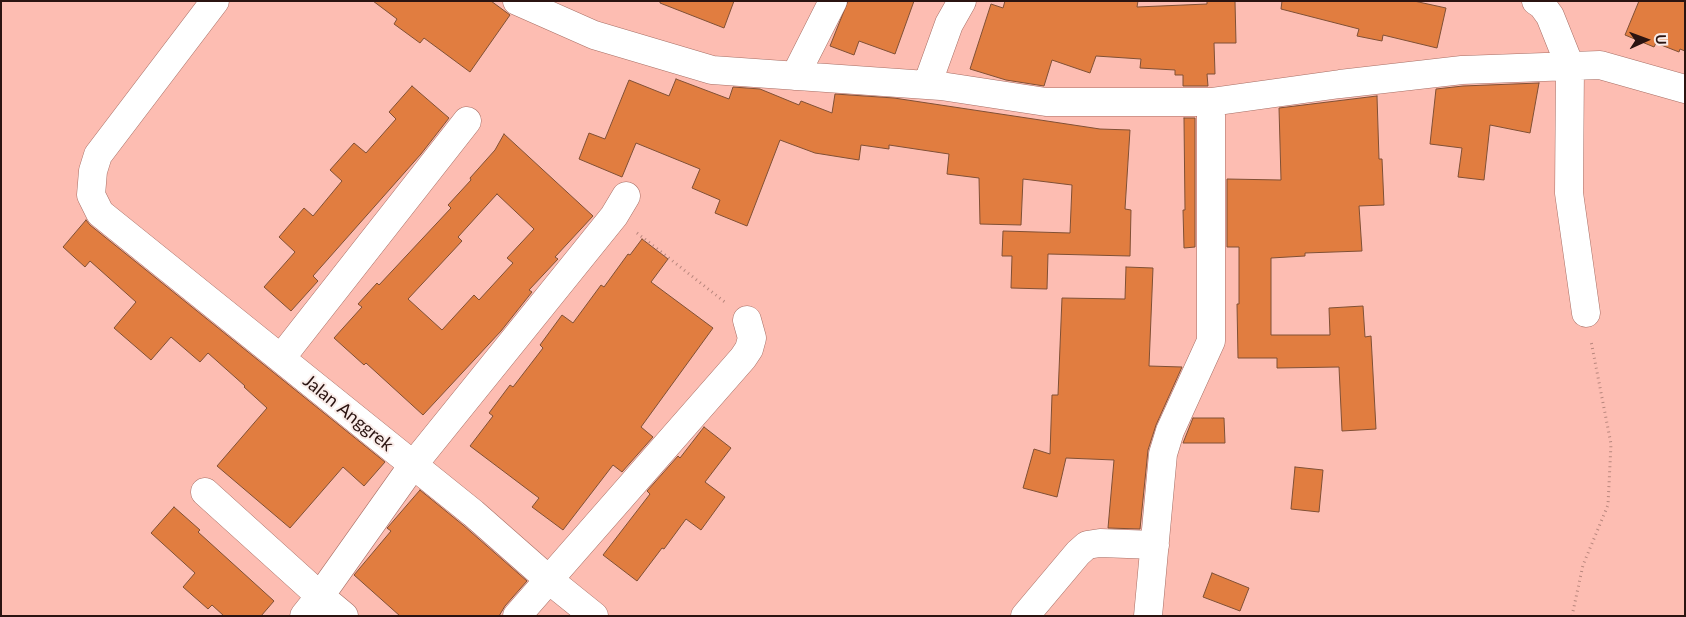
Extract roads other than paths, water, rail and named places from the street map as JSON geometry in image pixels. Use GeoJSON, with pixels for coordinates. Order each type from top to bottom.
{"type":"FeatureCollection","features":[{"type":"Feature","properties":{"kind":"street","name":"Jalan Anggrek"},"geometry":{"type":"LineString","coordinates":[[216,1],[98,155],[93,171],[91,194],[100,213],[473,513],[548,579],[594,616]]}},
{"type":"Feature","properties":{"kind":"street"},"geometry":{"type":"LineString","coordinates":[[517,1],[594,35],[712,70],[927,85],[1046,102],[1211,102],[1340,84],[1462,70],[1600,65],[1685,89]]}},
{"type":"Feature","properties":{"kind":"street"},"geometry":{"type":"LineString","coordinates":[[795,76],[833,1]]}},
{"type":"Feature","properties":{"kind":"street"},"geometry":{"type":"LineString","coordinates":[[927,85],[950,24],[962,1]]}},
{"type":"Feature","properties":{"kind":"street"},"geometry":{"type":"LineString","coordinates":[[1536,1],[1542,5],[1550,16],[1570,66],[1569,193],[1586,313]]}},
{"type":"Feature","properties":{"kind":"street"},"geometry":{"type":"LineString","coordinates":[[1148,616],[1163,454],[1170,431],[1211,341],[1211,102]]}},
{"type":"Feature","properties":{"kind":"street"},"geometry":{"type":"LineString","coordinates":[[281,358],[467,122]]}},
{"type":"Feature","properties":{"kind":"street"},"geometry":{"type":"LineString","coordinates":[[312,606],[413,465],[620,206]]}},
{"type":"Feature","properties":{"kind":"street"},"geometry":{"type":"LineString","coordinates":[[518,616],[548,579],[743,358],[749,349],[752,338],[747,320]]}},
{"type":"Feature","properties":{"kind":"street"},"geometry":{"type":"LineString","coordinates":[[205,492],[312,606],[344,616]]}},
{"type":"Feature","properties":{"kind":"street"},"geometry":{"type":"LineString","coordinates":[[1025,616],[1078,553],[1087,546],[1100,543],[1155,544]]}}]}
